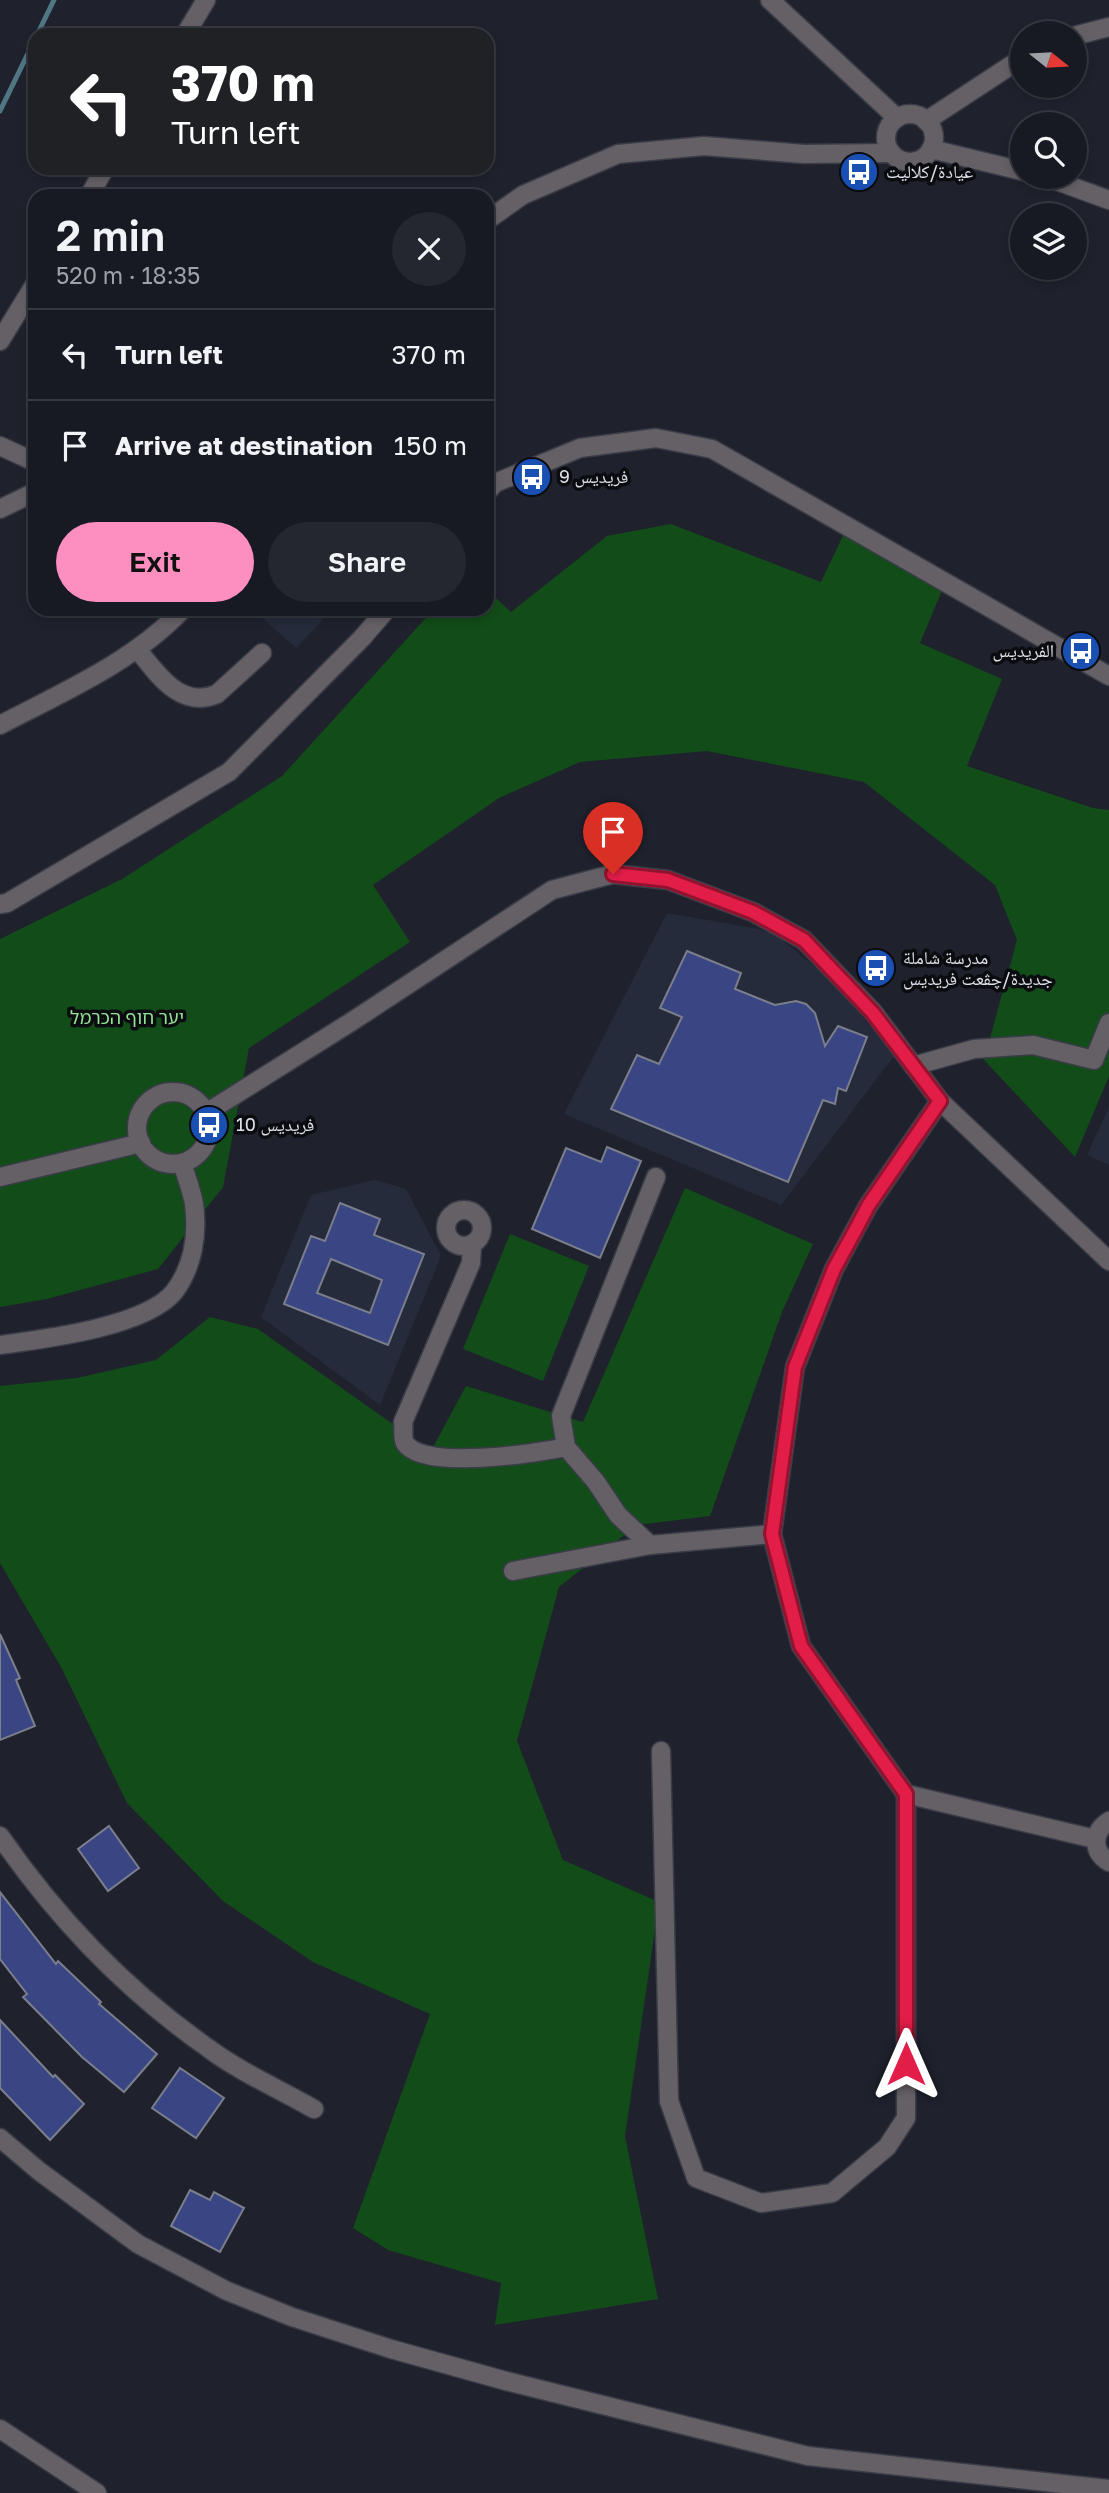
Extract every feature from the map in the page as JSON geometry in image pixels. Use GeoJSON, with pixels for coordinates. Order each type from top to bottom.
{"type":"FeatureCollection","features":[{"type":"Feature","properties":{"kind":"street"},"geometry":{"type":"LineString","coordinates":[[190,28],[206,0]]}},
{"type":"Feature","properties":{"kind":"street"},"geometry":{"type":"LineString","coordinates":[[770,0],[897,118]]}},
{"type":"Feature","properties":{"kind":"street"},"geometry":{"type":"LineString","coordinates":[[1087,33],[1109,27]]}},
{"type":"Feature","properties":{"kind":"street"},"geometry":{"type":"LineString","coordinates":[[926,121],[1010,66]]}},
{"type":"Feature","properties":{"kind":"street"},"geometry":{"type":"LineString","coordinates":[[912,114],[926,121],[933,134],[931,149],[920,160],[912,162],[897,159],[887,146],[887,130],[897,118],[912,114]]}},
{"type":"Feature","properties":{"kind":"street"},"geometry":{"type":"LineString","coordinates":[[494,215],[523,195],[618,154],[704,146],[804,155],[891,153]]}},
{"type":"Feature","properties":{"kind":"street"},"geometry":{"type":"LineString","coordinates":[[931,149],[1010,168]]}},
{"type":"Feature","properties":{"kind":"street"},"geometry":{"type":"LineString","coordinates":[[1079,189],[1109,200]]}},
{"type":"Feature","properties":{"kind":"street"},"geometry":{"type":"LineString","coordinates":[[0,341],[28,295]]}},
{"type":"Feature","properties":{"kind":"street"},"geometry":{"type":"LineString","coordinates":[[494,484],[580,448],[656,438],[712,449],[1109,676]]}},
{"type":"Feature","properties":{"kind":"street"},"geometry":{"type":"LineString","coordinates":[[0,446],[28,459]]}},
{"type":"Feature","properties":{"kind":"street"},"geometry":{"type":"LineString","coordinates":[[0,509],[28,495]]}},
{"type":"Feature","properties":{"kind":"street"},"geometry":{"type":"LineString","coordinates":[[0,725],[99,674],[160,631],[176,616]]}},
{"type":"Feature","properties":{"kind":"street"},"geometry":{"type":"LineString","coordinates":[[0,904],[8,903],[229,772],[381,616]]}},
{"type":"Feature","properties":{"kind":"street"},"geometry":{"type":"LineString","coordinates":[[136,649],[170,688],[179,694],[197,697],[217,694],[262,653]]}},
{"type":"Feature","properties":{"kind":"street"},"geometry":{"type":"LineString","coordinates":[[206,1114],[552,890],[613,874],[668,880],[753,912],[804,940],[873,1013],[940,1101],[1109,1261]]}},
{"type":"Feature","properties":{"kind":"street"},"geometry":{"type":"LineString","coordinates":[[913,1066],[974,1049],[1033,1045],[1094,1060],[1109,1023]]}},
{"type":"Feature","properties":{"kind":"street"},"geometry":{"type":"LineString","coordinates":[[170,1092],[191,1096],[206,1114],[208,1138],[194,1158],[182,1163],[170,1164],[158,1160],[148,1153],[137,1132],[142,1110],[149,1101],[170,1092]]}},
{"type":"Feature","properties":{"kind":"street"},"geometry":{"type":"LineString","coordinates":[[661,1751],[669,2101],[696,2178],[761,2203],[832,2193],[887,2147],[906,2118],[906,1794],[801,1646],[772,1534],[795,1367],[834,1269],[868,1206],[940,1101]]}},
{"type":"Feature","properties":{"kind":"street"},"geometry":{"type":"LineString","coordinates":[[0,1177],[141,1143]]}},
{"type":"Feature","properties":{"kind":"street"},"geometry":{"type":"LineString","coordinates":[[0,1345],[78,1332],[124,1320],[153,1308],[173,1294],[186,1272],[193,1250],[195,1230],[194,1203],[182,1163]]}},
{"type":"Feature","properties":{"kind":"street"},"geometry":{"type":"LineString","coordinates":[[650,1545],[618,1515],[596,1482],[566,1447],[561,1416],[656,1177]]}},
{"type":"Feature","properties":{"kind":"street"},"geometry":{"type":"LineString","coordinates":[[472,1244],[471,1263],[403,1422],[404,1441],[420,1452],[459,1459],[566,1447]]}},
{"type":"Feature","properties":{"kind":"street"},"geometry":{"type":"LineString","coordinates":[[513,1571],[650,1545],[772,1534]]}},
{"type":"Feature","properties":{"kind":"street"},"geometry":{"type":"LineString","coordinates":[[906,1794],[1095,1839]]}},
{"type":"Feature","properties":{"kind":"street"},"geometry":{"type":"LineString","coordinates":[[1109,1821],[1102,1826],[1095,1839],[1097,1852],[1109,1862]]}},
{"type":"Feature","properties":{"kind":"street"},"geometry":{"type":"LineString","coordinates":[[0,1836],[66,1920],[113,1970],[159,2011],[209,2049],[314,2109]]}},
{"type":"Feature","properties":{"kind":"street"},"geometry":{"type":"LineString","coordinates":[[0,2138],[85,2205],[149,2250],[227,2291],[292,2317],[391,2349],[506,2381],[808,2456],[1109,2489]]}},
{"type":"Feature","properties":{"kind":"street"},"geometry":{"type":"LineString","coordinates":[[0,2430],[97,2493]]}},
{"type":"Feature","properties":{"kind":"shaded area"},"geometry":{"type":"Polygon","coordinates":[[[260,616],[326,616],[296,648],[260,616]]]}},
{"type":"Feature","properties":{"kind":"shaded area"},"geometry":{"type":"Polygon","coordinates":[[[667,913],[759,929],[776,935],[838,986],[894,1056],[781,1205],[564,1114],[667,913]]]}},
{"type":"Feature","properties":{"kind":"shaded area"},"geometry":{"type":"Polygon","coordinates":[[[1109,1107],[1109,1165],[1087,1155],[1109,1107]]]}},
{"type":"Feature","properties":{"kind":"shaded area"},"geometry":{"type":"Polygon","coordinates":[[[375,1180],[406,1189],[441,1256],[380,1405],[261,1317],[311,1195],[375,1180]]]}},
{"type":"Feature","properties":{"kind":"green space","name":"יער חוף הכרמל"},"geometry":{"type":"Polygon","coordinates":[[[849,523],[946,581],[920,643],[1002,679],[967,766],[1093,808],[1109,810],[1109,1076],[1075,1157],[984,1060],[1017,940],[995,885],[864,782],[707,751],[580,762],[499,798],[373,885],[410,942],[249,1048],[223,1187],[158,1269],[47,1299],[0,1307],[0,939],[122,879],[282,776],[428,616],[494,616],[494,596],[511,612],[607,536],[671,524],[821,582],[849,523]]]}},
{"type":"Feature","properties":{"kind":"green space"},"geometry":{"type":"Polygon","coordinates":[[[685,1188],[813,1244],[782,1312],[710,1516],[637,1525],[559,1587],[517,1741],[563,1860],[659,1902],[625,2136],[658,2299],[495,2325],[501,2283],[388,2250],[353,2228],[430,2014],[313,1962],[223,1901],[127,1803],[61,1667],[0,1563],[0,1386],[77,1378],[156,1360],[210,1317],[258,1329],[431,1451],[466,1386],[583,1422],[685,1188]]]}},
{"type":"Feature","properties":{"kind":"green space"},"geometry":{"type":"Polygon","coordinates":[[[510,1234],[589,1266],[543,1381],[463,1349],[510,1234]]]}},
{"type":"Feature","properties":{"kind":"building"},"geometry":{"type":"Polygon","coordinates":[[[687,951],[741,973],[735,989],[775,1005],[796,1001],[806,1004],[815,1013],[825,1046],[838,1026],[867,1037],[846,1091],[838,1088],[835,1104],[823,1100],[788,1182],[611,1109],[637,1055],[659,1064],[682,1017],[660,1008],[687,951]]]}},
{"type":"Feature","properties":{"kind":"building"},"geometry":{"type":"Polygon","coordinates":[[[607,1147],[641,1161],[600,1258],[532,1229],[566,1148],[601,1162],[607,1147]]]}},
{"type":"Feature","properties":{"kind":"building"},"geometry":{"type":"Polygon","coordinates":[[[340,1203],[380,1219],[374,1235],[424,1254],[388,1345],[284,1304],[311,1236],[325,1241],[340,1203]],[[331,1259],[317,1293],[370,1313],[382,1280],[331,1259]]]}},
{"type":"Feature","properties":{"kind":"building"},"geometry":{"type":"Polygon","coordinates":[[[0,1634],[20,1678],[16,1680],[35,1726],[0,1740],[0,1634]]]}},
{"type":"Feature","properties":{"kind":"building"},"geometry":{"type":"Polygon","coordinates":[[[109,1826],[139,1868],[108,1891],[78,1849],[109,1826]]]}},
{"type":"Feature","properties":{"kind":"building"},"geometry":{"type":"Polygon","coordinates":[[[0,1892],[56,1964],[58,1961],[101,2002],[99,2004],[157,2054],[124,2092],[82,2057],[23,1997],[27,1994],[0,1959],[0,1892]]]}},
{"type":"Feature","properties":{"kind":"building"},"geometry":{"type":"Polygon","coordinates":[[[0,2020],[53,2077],[55,2075],[84,2104],[50,2140],[0,2088],[0,2020]]]}},
{"type":"Feature","properties":{"kind":"building"},"geometry":{"type":"Polygon","coordinates":[[[180,2068],[224,2098],[196,2138],[152,2108],[180,2068]]]}},
{"type":"Feature","properties":{"kind":"building"},"geometry":{"type":"Polygon","coordinates":[[[190,2190],[210,2200],[214,2192],[244,2208],[220,2252],[171,2226],[190,2190]]]}},
{"type":"Feature","properties":{"kind":"waterway"},"geometry":{"type":"LineString","coordinates":[[40,28],[54,0]]}},
{"type":"Feature","properties":{"kind":"waterway"},"geometry":{"type":"LineString","coordinates":[[0,111],[28,53]]}},
{"type":"Feature","properties":{"kind":"place","name":"عيادة/كلاليت"},"geometry":{"type":"Point","coordinates":[859,172]}},
{"type":"Feature","properties":{"kind":"place","name":"فريديس 9"},"geometry":{"type":"Point","coordinates":[532,477]}},
{"type":"Feature","properties":{"kind":"place","name":"الفريديس"},"geometry":{"type":"Point","coordinates":[1081,651]}},
{"type":"Feature","properties":{"kind":"place","name":"مدرسة شاملة جديدة/چڤعت فريديس"},"geometry":{"type":"Point","coordinates":[876,968]}},
{"type":"Feature","properties":{"kind":"place","name":"فريديس 10"},"geometry":{"type":"Point","coordinates":[209,1125]}},
{"type":"Feature","properties":{"kind":"route"},"geometry":{"type":"LineString","coordinates":[[613,874],[668,880],[753,912],[804,940],[873,1013],[940,1101],[868,1206],[834,1269],[795,1367],[772,1534],[801,1646],[906,1794],[906,2064]]}}]}
